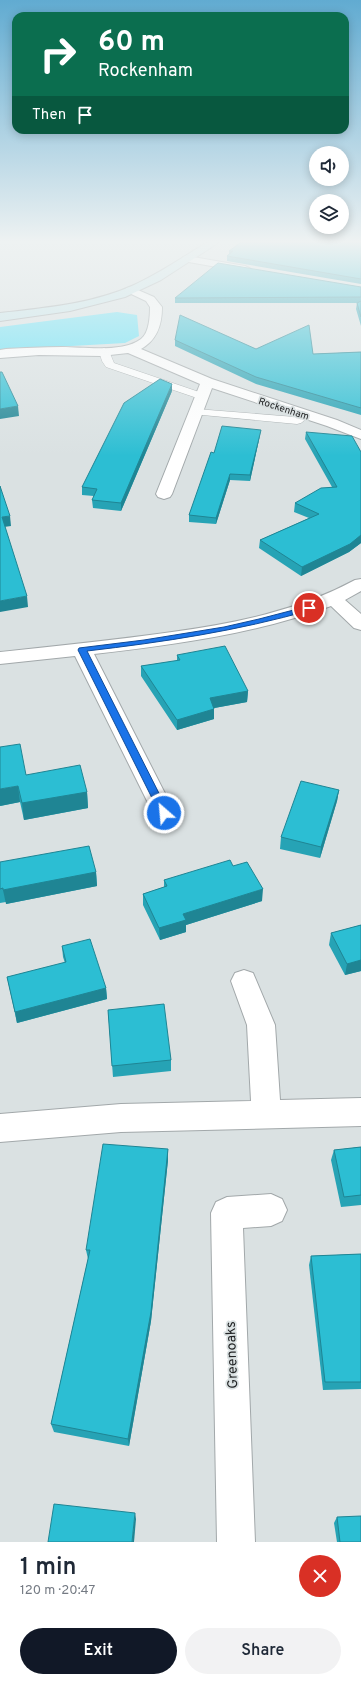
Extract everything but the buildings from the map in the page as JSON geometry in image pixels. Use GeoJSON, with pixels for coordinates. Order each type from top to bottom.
{"type":"FeatureCollection","features":[{"type":"Feature","properties":{"kind":"main road"},"geometry":{"type":"LineString","coordinates":[[0,317],[25,313]]}},
{"type":"Feature","properties":{"kind":"street","name":"Rockenham"},"geometry":{"type":"LineString","coordinates":[[0,354],[52,350],[104,351],[130,349],[145,342],[149,337],[155,313]]}},
{"type":"Feature","properties":{"kind":"street","name":"Rockenham"},"geometry":{"type":"LineString","coordinates":[[130,349],[207,382],[361,435]]}},
{"type":"Feature","properties":{"kind":"street"},"geometry":{"type":"LineString","coordinates":[[164,494],[207,382]]}},
{"type":"Feature","properties":{"kind":"street"},"geometry":{"type":"LineString","coordinates":[[0,658],[144,642],[244,625],[299,611],[334,598],[361,584]]}},
{"type":"Feature","properties":{"kind":"street"},"geometry":{"type":"LineString","coordinates":[[334,598],[361,624]]}},
{"type":"Feature","properties":{"kind":"street"},"geometry":{"type":"LineString","coordinates":[[82,650],[164,813]]}},
{"type":"Feature","properties":{"kind":"street"},"geometry":{"type":"LineString","coordinates":[[244,981],[261,1025],[266,1113]]}},
{"type":"Feature","properties":{"kind":"street"},"geometry":{"type":"LineString","coordinates":[[0,1128],[121,1118],[266,1113],[361,1112]]}},
{"type":"Feature","properties":{"kind":"street","name":"Greenoaks"},"geometry":{"type":"LineString","coordinates":[[236,1542],[228,1213],[271,1210]]}},
{"type":"Feature","properties":{"kind":"lane"},"geometry":{"type":"LineString","coordinates":[[104,351],[110,365],[201,396]]}},
{"type":"Feature","properties":{"kind":"lane"},"geometry":{"type":"LineString","coordinates":[[196,412],[297,421],[306,415]]}},
{"type":"Feature","properties":{"kind":"shaded area"},"geometry":{"type":"Polygon","coordinates":[[[110,313],[123,313],[137,315],[139,336],[125,343],[0,350],[0,327],[110,313]]]}},
{"type":"Feature","properties":{"kind":"route"},"geometry":{"type":"LineString","coordinates":[[164,813],[82,650],[224,629],[260,622],[309,608]]}}]}
